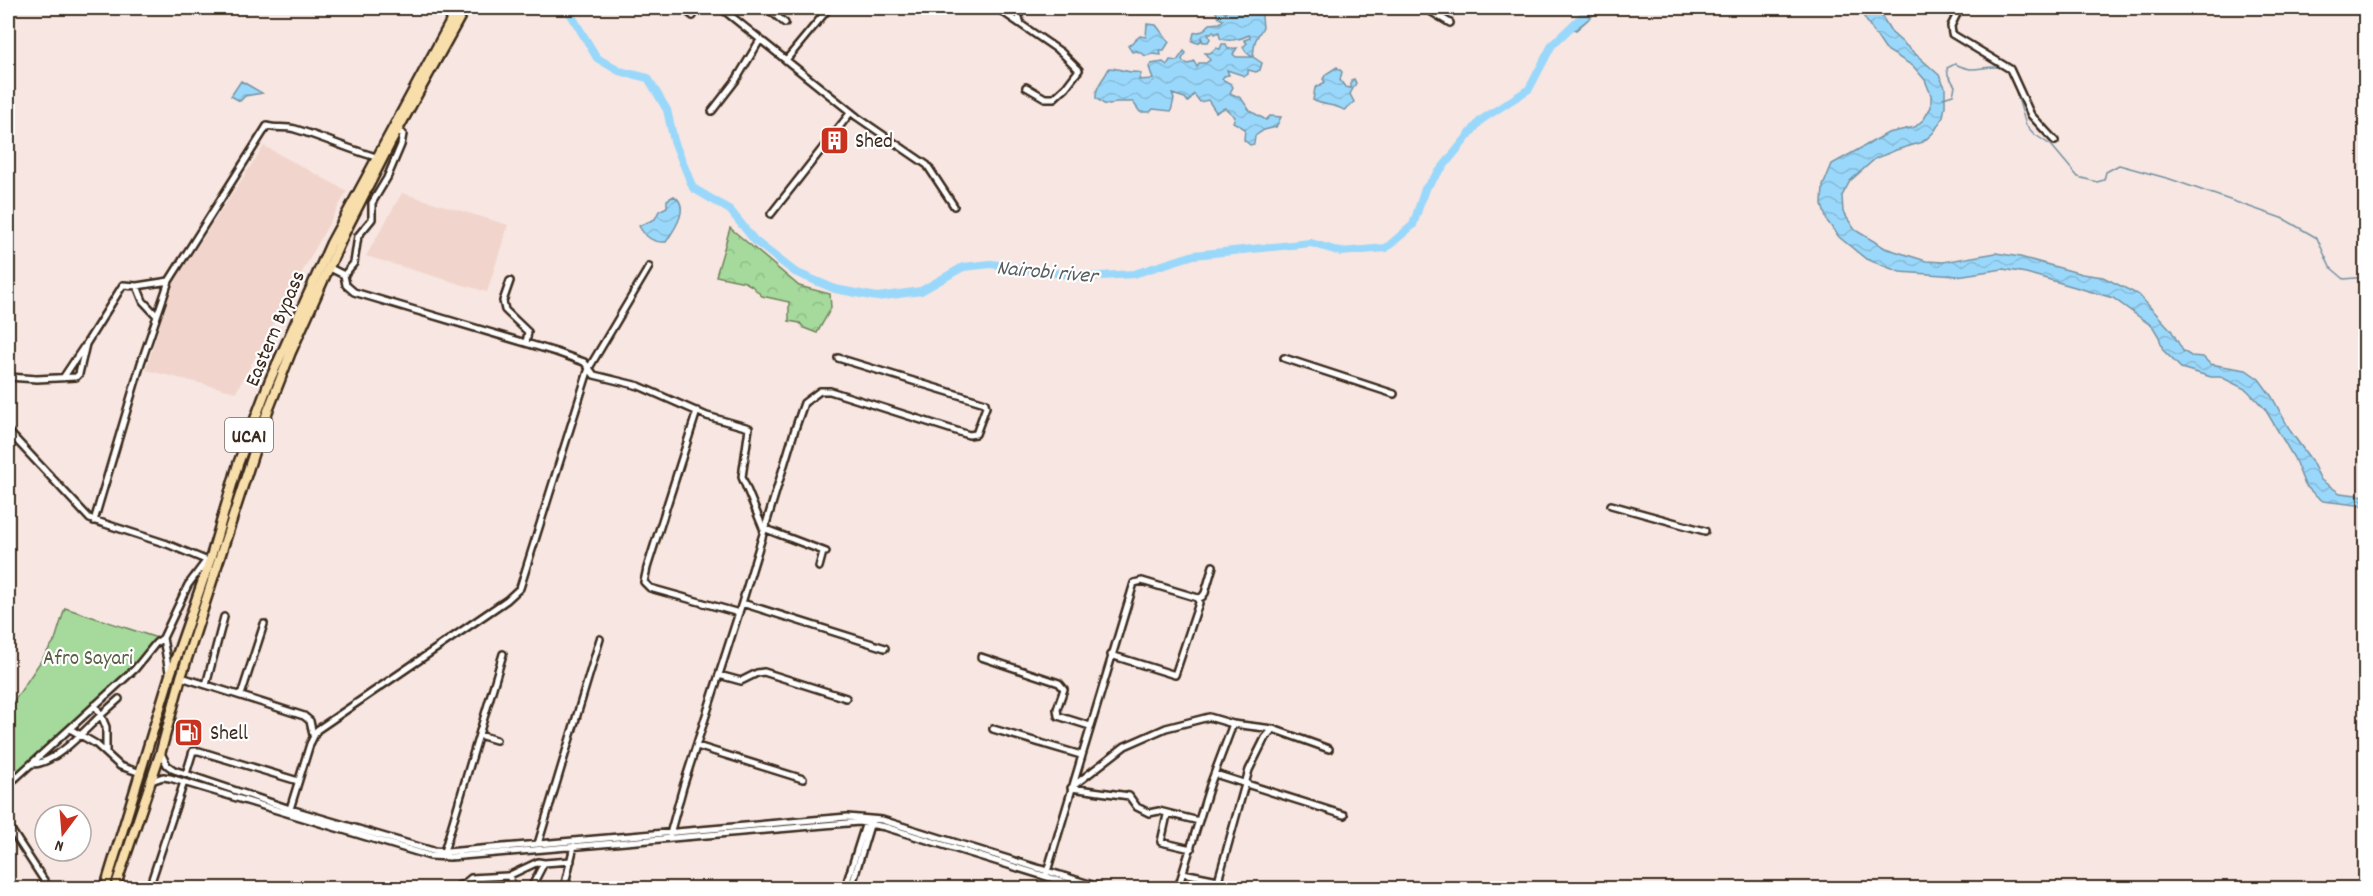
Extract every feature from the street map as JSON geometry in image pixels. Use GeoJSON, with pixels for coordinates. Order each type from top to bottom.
{"type":"FeatureCollection","features":[{"type":"Feature","properties":{"kind":"main road","name":"Eastern Bypass"},"geometry":{"type":"LineString","coordinates":[[115,888],[161,751],[181,677],[264,408],[311,286],[376,157],[459,8]]}},
{"type":"Feature","properties":{"kind":"main road","name":"Eastern Bypass"},"geometry":{"type":"LineString","coordinates":[[105,888],[238,464],[328,267],[397,131],[465,8]]}},
{"type":"Feature","properties":{"kind":"street"},"geometry":{"type":"LineString","coordinates":[[683,8],[693,16]]}},
{"type":"Feature","properties":{"kind":"street"},"geometry":{"type":"LineString","coordinates":[[721,8],[851,112],[927,165],[954,206]]}},
{"type":"Feature","properties":{"kind":"street"},"geometry":{"type":"LineString","coordinates":[[767,8],[785,23]]}},
{"type":"Feature","properties":{"kind":"street"},"geometry":{"type":"LineString","coordinates":[[786,60],[829,8]]}},
{"type":"Feature","properties":{"kind":"street"},"geometry":{"type":"LineString","coordinates":[[997,8],[1060,52],[1078,70],[1066,87],[1054,98],[1045,98],[1026,87]]}},
{"type":"Feature","properties":{"kind":"street"},"geometry":{"type":"LineString","coordinates":[[1016,8],[1021,24]]}},
{"type":"Feature","properties":{"kind":"street"},"geometry":{"type":"LineString","coordinates":[[1425,8],[1450,23]]}},
{"type":"Feature","properties":{"kind":"street"},"geometry":{"type":"LineString","coordinates":[[1960,8],[1951,26],[1952,34],[2010,69],[2031,115],[2055,141]]}},
{"type":"Feature","properties":{"kind":"street"},"geometry":{"type":"LineString","coordinates":[[712,111],[736,80],[760,40]]}},
{"type":"Feature","properties":{"kind":"street"},"geometry":{"type":"LineString","coordinates":[[771,214],[851,112]]}},
{"type":"Feature","properties":{"kind":"street"},"geometry":{"type":"LineString","coordinates":[[93,521],[141,363],[169,281],[267,126],[274,128],[283,126],[298,130],[376,157]]}},
{"type":"Feature","properties":{"kind":"street"},"geometry":{"type":"LineString","coordinates":[[344,275],[354,263],[358,236],[372,219],[372,203],[387,178],[402,145],[403,134],[397,131]]}},
{"type":"Feature","properties":{"kind":"street"},"geometry":{"type":"LineString","coordinates":[[328,267],[344,275]]}},
{"type":"Feature","properties":{"kind":"street"},"geometry":{"type":"LineString","coordinates":[[313,735],[516,593],[523,581],[589,368],[649,267]]}},
{"type":"Feature","properties":{"kind":"street"},"geometry":{"type":"LineString","coordinates":[[344,275],[346,285],[354,292],[584,362],[594,375],[639,386],[697,411],[749,428],[742,477],[764,528],[824,552],[819,567]]}},
{"type":"Feature","properties":{"kind":"street"},"geometry":{"type":"LineString","coordinates":[[63,378],[123,285],[137,286],[169,281]]}},
{"type":"Feature","properties":{"kind":"street"},"geometry":{"type":"LineString","coordinates":[[510,281],[503,301],[505,309],[528,332],[526,343]]}},
{"type":"Feature","properties":{"kind":"street"},"geometry":{"type":"LineString","coordinates":[[137,286],[143,300],[157,316]]}},
{"type":"Feature","properties":{"kind":"street"},"geometry":{"type":"LineString","coordinates":[[8,377],[76,377],[79,374],[86,344]]}},
{"type":"Feature","properties":{"kind":"street"},"geometry":{"type":"LineString","coordinates":[[671,838],[670,831],[804,403],[820,391],[830,391],[969,435],[976,434],[985,403],[838,358]]}},
{"type":"Feature","properties":{"kind":"street"},"geometry":{"type":"LineString","coordinates":[[1284,358],[1394,394]]}},
{"type":"Feature","properties":{"kind":"street"},"geometry":{"type":"LineString","coordinates":[[697,411],[644,582],[650,588],[739,613]]}},
{"type":"Feature","properties":{"kind":"street"},"geometry":{"type":"LineString","coordinates":[[8,431],[82,514],[93,521],[167,544],[208,561],[188,585],[163,638],[156,643],[135,669],[8,785]]}},
{"type":"Feature","properties":{"kind":"street"},"geometry":{"type":"LineString","coordinates":[[1611,504],[1706,531]]}},
{"type":"Feature","properties":{"kind":"street"},"geometry":{"type":"LineString","coordinates":[[1046,874],[1134,583],[1142,580],[1198,598],[1205,593],[1213,566]]}},
{"type":"Feature","properties":{"kind":"street"},"geometry":{"type":"LineString","coordinates":[[1111,656],[1175,675],[1192,625],[1198,598]]}},
{"type":"Feature","properties":{"kind":"street"},"geometry":{"type":"LineString","coordinates":[[742,603],[885,648]]}},
{"type":"Feature","properties":{"kind":"street"},"geometry":{"type":"LineString","coordinates":[[206,685],[224,617]]}},
{"type":"Feature","properties":{"kind":"street"},"geometry":{"type":"LineString","coordinates":[[238,695],[242,692],[264,624]]}},
{"type":"Feature","properties":{"kind":"street"},"geometry":{"type":"LineString","coordinates":[[163,638],[170,675]]}},
{"type":"Feature","properties":{"kind":"street"},"geometry":{"type":"LineString","coordinates":[[538,844],[600,639]]}},
{"type":"Feature","properties":{"kind":"street"},"geometry":{"type":"LineString","coordinates":[[444,852],[503,654]]}},
{"type":"Feature","properties":{"kind":"street"},"geometry":{"type":"LineString","coordinates":[[981,657],[1059,683],[1064,689],[1057,709],[1058,716],[1090,726]]}},
{"type":"Feature","properties":{"kind":"street"},"geometry":{"type":"LineString","coordinates":[[719,675],[741,681],[764,672],[846,698]]}},
{"type":"Feature","properties":{"kind":"street"},"geometry":{"type":"LineString","coordinates":[[181,677],[304,716],[310,721],[313,735],[290,811]]}},
{"type":"Feature","properties":{"kind":"street"},"geometry":{"type":"LineString","coordinates":[[32,764],[41,764],[51,759],[119,699]]}},
{"type":"Feature","properties":{"kind":"street"},"geometry":{"type":"LineString","coordinates":[[95,705],[106,727],[106,752]]}},
{"type":"Feature","properties":{"kind":"street"},"geometry":{"type":"LineString","coordinates":[[1071,788],[1125,746],[1166,728],[1209,717],[1233,724],[1273,729],[1329,750]]}},
{"type":"Feature","properties":{"kind":"street"},"geometry":{"type":"LineString","coordinates":[[1178,888],[1233,724]]}},
{"type":"Feature","properties":{"kind":"street"},"geometry":{"type":"LineString","coordinates":[[70,729],[96,744],[120,766],[141,773]]}},
{"type":"Feature","properties":{"kind":"street"},"geometry":{"type":"LineString","coordinates":[[993,729],[1081,754]]}},
{"type":"Feature","properties":{"kind":"street"},"geometry":{"type":"LineString","coordinates":[[1216,888],[1255,754],[1273,729]]}},
{"type":"Feature","properties":{"kind":"street"},"geometry":{"type":"LineString","coordinates":[[479,735],[496,740]]}},
{"type":"Feature","properties":{"kind":"street"},"geometry":{"type":"LineString","coordinates":[[697,746],[803,779]]}},
{"type":"Feature","properties":{"kind":"street"},"geometry":{"type":"LineString","coordinates":[[161,751],[167,765],[174,770],[290,811],[430,856],[450,857],[670,831],[847,817],[1102,888]]}},
{"type":"Feature","properties":{"kind":"street"},"geometry":{"type":"LineString","coordinates":[[186,774],[194,752],[199,751],[298,781]]}},
{"type":"Feature","properties":{"kind":"street"},"geometry":{"type":"LineString","coordinates":[[1215,774],[1344,815]]}},
{"type":"Feature","properties":{"kind":"street"},"geometry":{"type":"LineString","coordinates":[[149,783],[163,777],[419,848],[444,852],[538,844],[671,838],[868,822]]}},
{"type":"Feature","properties":{"kind":"street"},"geometry":{"type":"LineString","coordinates":[[149,888],[184,782]]}},
{"type":"Feature","properties":{"kind":"street"},"geometry":{"type":"LineString","coordinates":[[1071,788],[1129,796],[1137,807],[1149,813],[1159,811],[1167,815],[1179,815],[1199,821]]}},
{"type":"Feature","properties":{"kind":"street"},"geometry":{"type":"LineString","coordinates":[[1167,815],[1161,842],[1191,849]]}},
{"type":"Feature","properties":{"kind":"street"},"geometry":{"type":"LineString","coordinates":[[845,888],[868,822]]}},
{"type":"Feature","properties":{"kind":"street"},"geometry":{"type":"LineString","coordinates":[[851,888],[868,822]]}},
{"type":"Feature","properties":{"kind":"street"},"geometry":{"type":"LineString","coordinates":[[8,825],[49,888]]}},
{"type":"Feature","properties":{"kind":"street"},"geometry":{"type":"LineString","coordinates":[[564,888],[573,844]]}},
{"type":"Feature","properties":{"kind":"street"},"geometry":{"type":"LineString","coordinates":[[457,888],[471,878],[508,876],[538,862],[571,861]]}},
{"type":"Feature","properties":{"kind":"street"},"geometry":{"type":"LineString","coordinates":[[531,888],[544,863]]}},
{"type":"Feature","properties":{"kind":"street"},"geometry":{"type":"LineString","coordinates":[[1183,873],[1218,880]]}},
{"type":"Feature","properties":{"kind":"street"},"geometry":{"type":"LineString","coordinates":[[1046,874],[1083,888]]}},
{"type":"Feature","properties":{"kind":"street"},"geometry":{"type":"LineString","coordinates":[[508,876],[512,888]]}},
{"type":"Feature","properties":{"kind":"street"},"geometry":{"type":"LineString","coordinates":[[465,883],[473,888]]}},
{"type":"Feature","properties":{"kind":"shaded area"},"geometry":{"type":"Polygon","coordinates":[[[264,146],[347,191],[236,392],[146,370],[171,286],[264,146]]]}},
{"type":"Feature","properties":{"kind":"shaded area"},"geometry":{"type":"Polygon","coordinates":[[[402,193],[508,225],[487,292],[366,256],[402,193]]]}},
{"type":"Feature","properties":{"kind":"green space"},"geometry":{"type":"Polygon","coordinates":[[[730,228],[799,286],[830,294],[831,308],[817,333],[804,328],[800,323],[789,321],[789,302],[762,296],[745,282],[716,276],[730,228]]]}},
{"type":"Feature","properties":{"kind":"green space","name":"Afro Sayari"},"geometry":{"type":"Polygon","coordinates":[[[65,608],[157,638],[133,668],[8,778],[8,710],[55,640],[65,608]]]}},
{"type":"Feature","properties":{"kind":"water"},"geometry":{"type":"Polygon","coordinates":[[[1214,8],[1220,8],[1226,14],[1226,8],[1261,8],[1263,27],[1255,41],[1253,57],[1262,63],[1260,70],[1256,72],[1248,70],[1245,76],[1227,70],[1229,75],[1222,79],[1231,84],[1233,87],[1230,93],[1241,98],[1250,111],[1266,120],[1270,116],[1281,117],[1276,127],[1264,130],[1255,136],[1254,144],[1250,145],[1244,140],[1245,129],[1233,122],[1235,117],[1225,108],[1216,112],[1208,100],[1200,102],[1194,94],[1188,102],[1185,98],[1172,94],[1174,99],[1171,111],[1153,109],[1150,112],[1140,112],[1133,102],[1116,102],[1110,105],[1096,98],[1099,86],[1109,68],[1138,72],[1141,74],[1139,80],[1153,79],[1149,67],[1151,64],[1163,62],[1167,65],[1170,60],[1177,61],[1184,51],[1186,53],[1182,59],[1183,62],[1189,64],[1194,61],[1197,67],[1199,63],[1206,63],[1210,60],[1205,53],[1210,53],[1216,48],[1220,49],[1222,44],[1226,44],[1228,49],[1237,48],[1233,54],[1236,57],[1252,57],[1243,47],[1247,43],[1244,40],[1250,38],[1249,35],[1226,40],[1220,38],[1219,32],[1215,34],[1213,31],[1211,34],[1208,33],[1210,39],[1208,42],[1203,42],[1201,37],[1201,41],[1197,43],[1192,41],[1194,33],[1203,31],[1210,24],[1220,23],[1223,20],[1219,18],[1214,8]]]}},
{"type":"Feature","properties":{"kind":"water"},"geometry":{"type":"Polygon","coordinates":[[[1587,8],[1618,8],[1600,9],[1576,30],[1568,26],[1587,8]]]}},
{"type":"Feature","properties":{"kind":"water"},"geometry":{"type":"Polygon","coordinates":[[[1858,8],[1877,8],[1892,33],[1939,75],[1945,87],[1945,106],[1943,117],[1934,132],[1923,142],[1875,159],[1850,181],[1842,196],[1843,212],[1855,230],[1885,248],[1926,261],[1943,262],[1996,253],[2103,277],[2139,295],[2171,330],[2183,351],[2191,356],[2203,357],[2210,364],[2246,370],[2259,379],[2311,460],[2321,480],[2340,493],[2365,496],[2365,506],[2323,501],[2314,494],[2305,485],[2294,458],[2265,409],[2247,390],[2221,377],[2211,377],[2181,368],[2163,350],[2153,327],[2113,298],[2026,273],[2003,269],[1957,276],[1900,272],[1866,259],[1839,237],[1827,221],[1822,205],[1823,186],[1832,164],[1888,133],[1915,127],[1924,119],[1931,107],[1931,95],[1925,80],[1913,66],[1885,49],[1858,8]]]}},
{"type":"Feature","properties":{"kind":"water"},"geometry":{"type":"Polygon","coordinates":[[[1147,24],[1156,25],[1169,42],[1164,50],[1160,50],[1161,55],[1146,56],[1137,51],[1132,52],[1128,46],[1140,36],[1146,37],[1147,24]]]}},
{"type":"Feature","properties":{"kind":"water"},"geometry":{"type":"Polygon","coordinates":[[[1337,67],[1342,72],[1340,80],[1345,87],[1351,88],[1351,80],[1354,79],[1356,83],[1350,94],[1354,102],[1344,110],[1313,100],[1315,88],[1325,82],[1323,79],[1326,74],[1337,67]]]}},
{"type":"Feature","properties":{"kind":"water"},"geometry":{"type":"Polygon","coordinates":[[[241,81],[262,93],[245,96],[240,101],[231,96],[241,81]]]}},
{"type":"Feature","properties":{"kind":"water"},"geometry":{"type":"Polygon","coordinates":[[[674,196],[681,206],[677,225],[666,242],[650,239],[639,226],[655,219],[659,211],[667,207],[667,200],[674,196]]]}},
{"type":"Feature","properties":{"kind":"waterway","name":"Nairobi river"},"geometry":{"type":"LineString","coordinates":[[567,8],[597,58],[619,71],[648,78],[667,110],[674,141],[693,188],[730,210],[755,241],[795,272],[835,289],[877,297],[921,291],[963,267],[991,264],[1084,277],[1134,274],[1194,255],[1311,243],[1341,252],[1386,248],[1413,225],[1425,189],[1481,120],[1529,89],[1552,45],[1591,8]]}},
{"type":"Feature","properties":{"kind":"waterway"},"geometry":{"type":"LineString","coordinates":[[1943,98],[1953,95],[1955,86],[1948,75],[1947,68],[1955,64],[1970,69],[1996,67],[2009,74]]}},
{"type":"Feature","properties":{"kind":"waterway"},"geometry":{"type":"LineString","coordinates":[[2013,81],[2026,125],[2034,134],[2052,146],[2078,177],[2097,182],[2104,180],[2106,172],[2119,165],[2170,179],[2284,219],[2317,238],[2330,267],[2344,279],[2366,277]]}},
{"type":"Feature","properties":{"kind":"place","name":"Shed"},"geometry":{"type":"Point","coordinates":[834,140]}},
{"type":"Feature","properties":{"kind":"place","name":"Shell"},"geometry":{"type":"Point","coordinates":[189,732]}}]}
